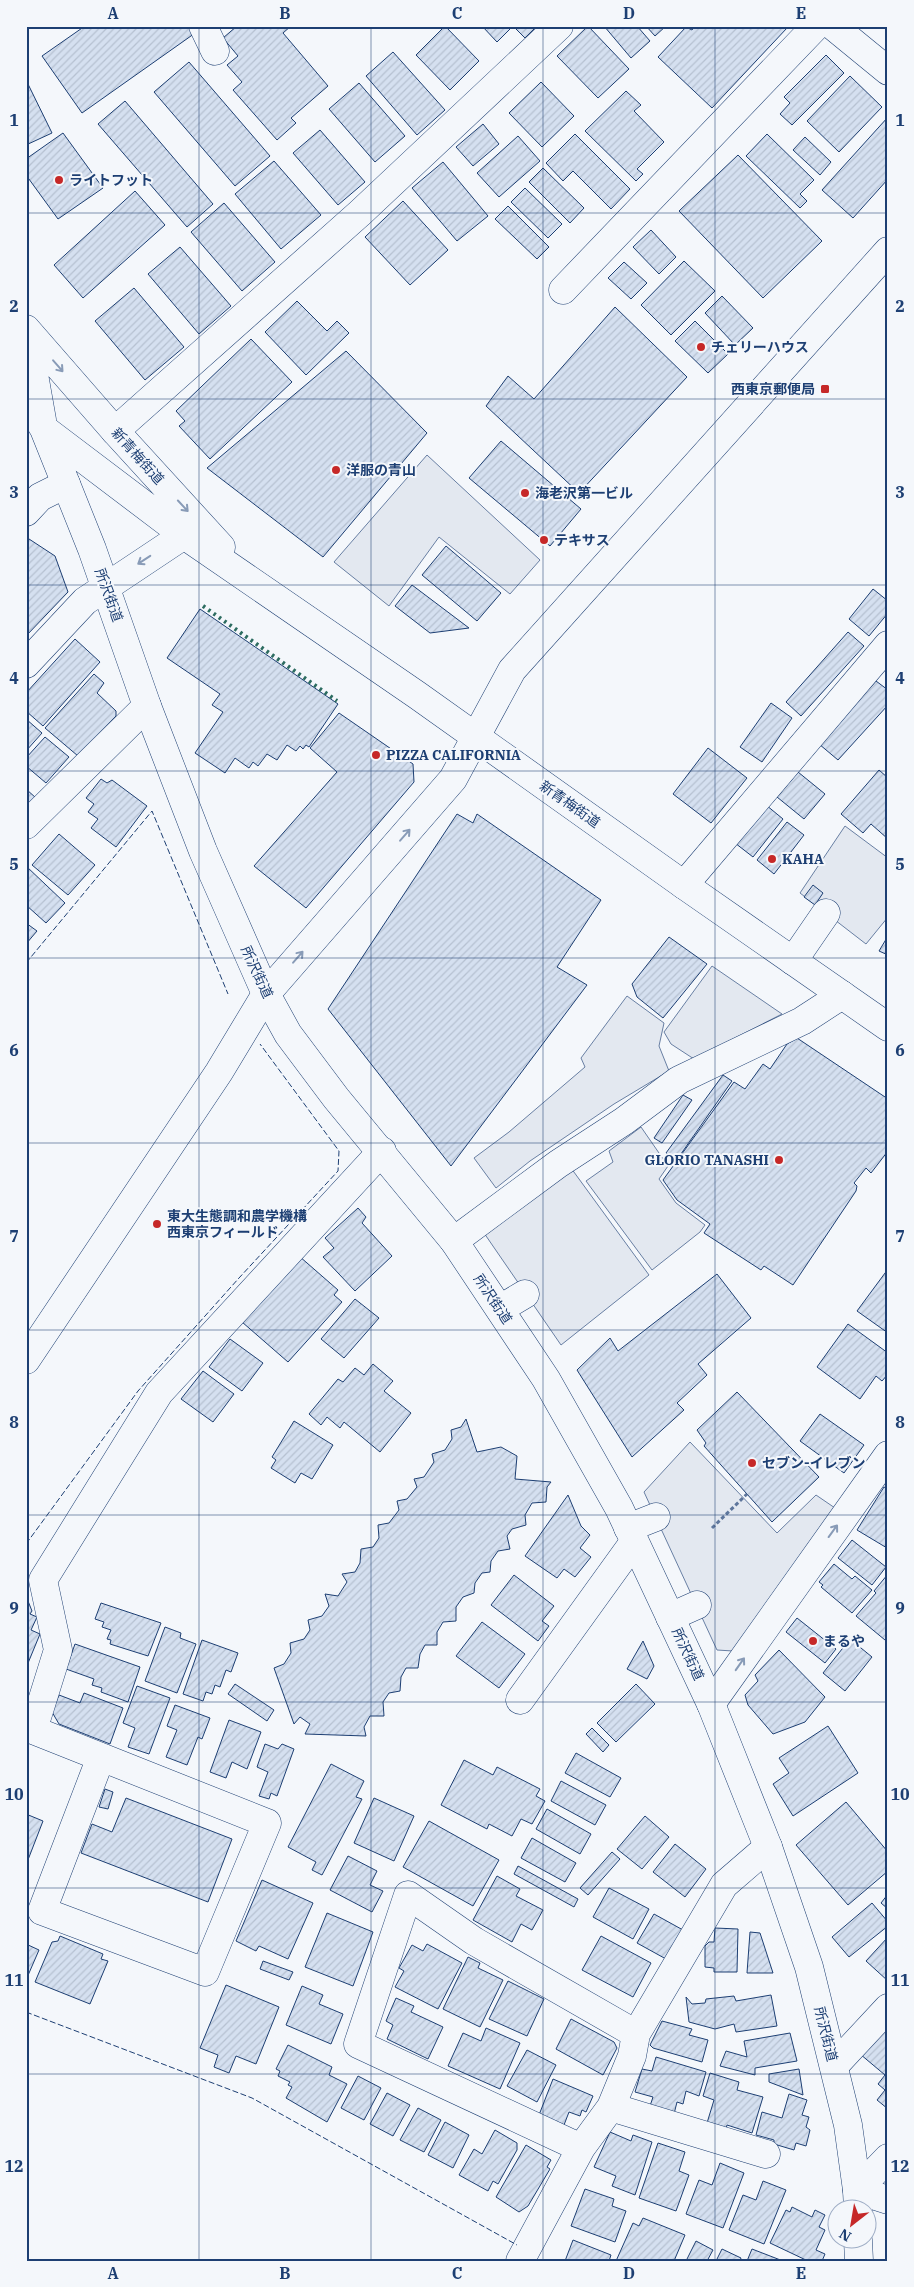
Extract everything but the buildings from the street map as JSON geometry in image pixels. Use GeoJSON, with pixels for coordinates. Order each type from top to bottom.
{"type":"FeatureCollection","features":[{"type":"Feature","properties":{"kind":"street"},"geometry":{"type":"LineString","coordinates":[[203,26],[215,51]]}},
{"type":"Feature","properties":{"kind":"street"},"geometry":{"type":"LineString","coordinates":[[115,431],[360,213],[559,26]]}},
{"type":"Feature","properties":{"kind":"street"},"geometry":{"type":"LineString","coordinates":[[563,290],[816,26]]}},
{"type":"Feature","properties":{"kind":"street"},"geometry":{"type":"LineString","coordinates":[[833,26],[888,70]]}},
{"type":"Feature","properties":{"kind":"street"},"geometry":{"type":"LineString","coordinates":[[26,1360],[219,1072],[266,994],[453,779],[512,670],[888,251]]}},
{"type":"Feature","properties":{"kind":"street","name":"新青梅街道"},"geometry":{"type":"LineString","coordinates":[[26,329],[115,431],[252,581]]}},
{"type":"Feature","properties":{"kind":"street","name":"所沢街道"},"geometry":{"type":"LineString","coordinates":[[26,329],[35,422]]}},
{"type":"Feature","properties":{"kind":"street","name":"所沢街道"},"geometry":{"type":"LineString","coordinates":[[26,399],[35,422],[66,484],[106,586],[148,706],[203,851],[266,994],[288,1034],[336,1098],[454,1242],[546,1379],[619,1508],[711,1704],[768,1847],[808,1967],[848,2125],[858,2200]]}},
{"type":"Feature","properties":{"kind":"street","name":"新青梅街道"},"geometry":{"type":"LineString","coordinates":[[35,422],[184,535],[477,737],[684,885],[888,1027]]}},
{"type":"Feature","properties":{"kind":"street"},"geometry":{"type":"LineString","coordinates":[[26,512],[40,497],[66,484]]}},
{"type":"Feature","properties":{"kind":"street"},"geometry":{"type":"LineString","coordinates":[[26,664],[85,601],[184,535]]}},
{"type":"Feature","properties":{"kind":"street"},"geometry":{"type":"LineString","coordinates":[[684,885],[888,645]]}},
{"type":"Feature","properties":{"kind":"street"},"geometry":{"type":"LineString","coordinates":[[26,825],[148,706]]}},
{"type":"Feature","properties":{"kind":"street"},"geometry":{"type":"LineString","coordinates":[[793,961],[826,914]]}},
{"type":"Feature","properties":{"kind":"street"},"geometry":{"type":"LineString","coordinates":[[454,1242],[558,1164],[576,1141],[615,1136],[640,1098],[679,1080],[733,1046],[802,1021],[842,995]]}},
{"type":"Feature","properties":{"kind":"street"},"geometry":{"type":"LineString","coordinates":[[101,1757],[42,1911],[205,1972],[267,1823],[101,1757],[33,1730],[58,1650],[43,1580],[160,1393],[382,1152]]}},
{"type":"Feature","properties":{"kind":"street"},"geometry":{"type":"LineString","coordinates":[[500,1309],[525,1294]]}},
{"type":"Feature","properties":{"kind":"street"},"geometry":{"type":"LineString","coordinates":[[711,1704],[764,1618],[888,1455]]}},
{"type":"Feature","properties":{"kind":"street"},"geometry":{"type":"LineString","coordinates":[[520,1700],[631,1535],[656,1517]]}},
{"type":"Feature","properties":{"kind":"street"},"geometry":{"type":"LineString","coordinates":[[670,1617],[696,1605]]}},
{"type":"Feature","properties":{"kind":"street"},"geometry":{"type":"LineString","coordinates":[[520,2261],[581,2148],[611,2107],[632,2056],[636,2034],[724,1885],[768,1847]]}},
{"type":"Feature","properties":{"kind":"street"},"geometry":{"type":"LineString","coordinates":[[581,2148],[358,2044],[408,1895],[474,1942],[636,2034]]}},
{"type":"Feature","properties":{"kind":"street"},"geometry":{"type":"LineString","coordinates":[[834,2066],[888,2008]]}},
{"type":"Feature","properties":{"kind":"street"},"geometry":{"type":"LineString","coordinates":[[611,2107],[766,2154]]}},
{"type":"Feature","properties":{"kind":"street"},"geometry":{"type":"LineString","coordinates":[[858,2200],[888,2158]]}},
{"type":"Feature","properties":{"kind":"path"},"geometry":{"type":"LineString","coordinates":[[712,1528],[747,1494]]}},
{"type":"Feature","properties":{"kind":"shaded area"},"geometry":{"type":"Polygon","coordinates":[[[427,455],[540,560],[510,594],[439,537],[389,606],[334,562],[427,455]]]}},
{"type":"Feature","properties":{"kind":"shaded area"},"geometry":{"type":"Polygon","coordinates":[[[845,826],[888,858],[888,917],[866,944],[800,893],[845,826]]]}},
{"type":"Feature","properties":{"kind":"shaded area"},"geometry":{"type":"Polygon","coordinates":[[[712,966],[782,1014],[694,1059],[671,1044],[664,1032],[712,966]]]}},
{"type":"Feature","properties":{"kind":"shaded area"},"geometry":{"type":"Polygon","coordinates":[[[627,996],[664,1023],[659,1046],[669,1071],[614,1104],[530,1161],[496,1188],[474,1158],[509,1132],[585,1067],[581,1058],[627,996]]]}},
{"type":"Feature","properties":{"kind":"shaded area"},"geometry":{"type":"Polygon","coordinates":[[[641,1127],[668,1166],[659,1179],[676,1203],[705,1225],[700,1232],[652,1270],[586,1181],[613,1162],[609,1151],[641,1127]]]}},
{"type":"Feature","properties":{"kind":"shaded area"},"geometry":{"type":"Polygon","coordinates":[[[571,1168],[649,1275],[561,1345],[484,1233],[571,1168]]]}},
{"type":"Feature","properties":{"kind":"shaded area"},"geometry":{"type":"Polygon","coordinates":[[[690,1442],[777,1533],[816,1495],[835,1508],[733,1651],[717,1650],[644,1492],[690,1442]]]}},
{"type":"Feature","properties":{"kind":"hedge"},"geometry":{"type":"LineString","coordinates":[[203,606],[337,701]]}},
{"type":"Feature","properties":{"kind":"fence"},"geometry":{"type":"LineString","coordinates":[[26,963],[152,811],[228,994]]}},
{"type":"Feature","properties":{"kind":"fence"},"geometry":{"type":"LineString","coordinates":[[26,1544],[138,1391],[338,1171],[339,1151],[260,1044]]}},
{"type":"Feature","properties":{"kind":"fence"},"geometry":{"type":"LineString","coordinates":[[26,2012],[252,2098],[517,2245]]}},
{"type":"Feature","properties":{"kind":"place","name":"ライトフット"},"geometry":{"type":"Point","coordinates":[59,180]}},
{"type":"Feature","properties":{"kind":"place","name":"チェリーハウス"},"geometry":{"type":"Point","coordinates":[701,347]}},
{"type":"Feature","properties":{"kind":"place","name":"西東京郵便局"},"geometry":{"type":"Point","coordinates":[825,389]}},
{"type":"Feature","properties":{"kind":"place","name":"洋服の青山"},"geometry":{"type":"Point","coordinates":[336,470]}},
{"type":"Feature","properties":{"kind":"place","name":"海老沢第一ビル"},"geometry":{"type":"Point","coordinates":[525,493]}},
{"type":"Feature","properties":{"kind":"place","name":"テキサス"},"geometry":{"type":"Point","coordinates":[544,540]}},
{"type":"Feature","properties":{"kind":"place","name":"PIZZA CALIFORNIA"},"geometry":{"type":"Point","coordinates":[376,755]}},
{"type":"Feature","properties":{"kind":"place","name":"KAHA"},"geometry":{"type":"Point","coordinates":[772,859]}},
{"type":"Feature","properties":{"kind":"place","name":"GLORIO TANASHI"},"geometry":{"type":"Point","coordinates":[779,1160]}},
{"type":"Feature","properties":{"kind":"place","name":"東大生態調和農学機構 西東京フィールド"},"geometry":{"type":"Point","coordinates":[157,1224]}},
{"type":"Feature","properties":{"kind":"place","name":"セブン-イレブン"},"geometry":{"type":"Point","coordinates":[752,1463]}},
{"type":"Feature","properties":{"kind":"place","name":"まるや"},"geometry":{"type":"Point","coordinates":[813,1641]}}]}
